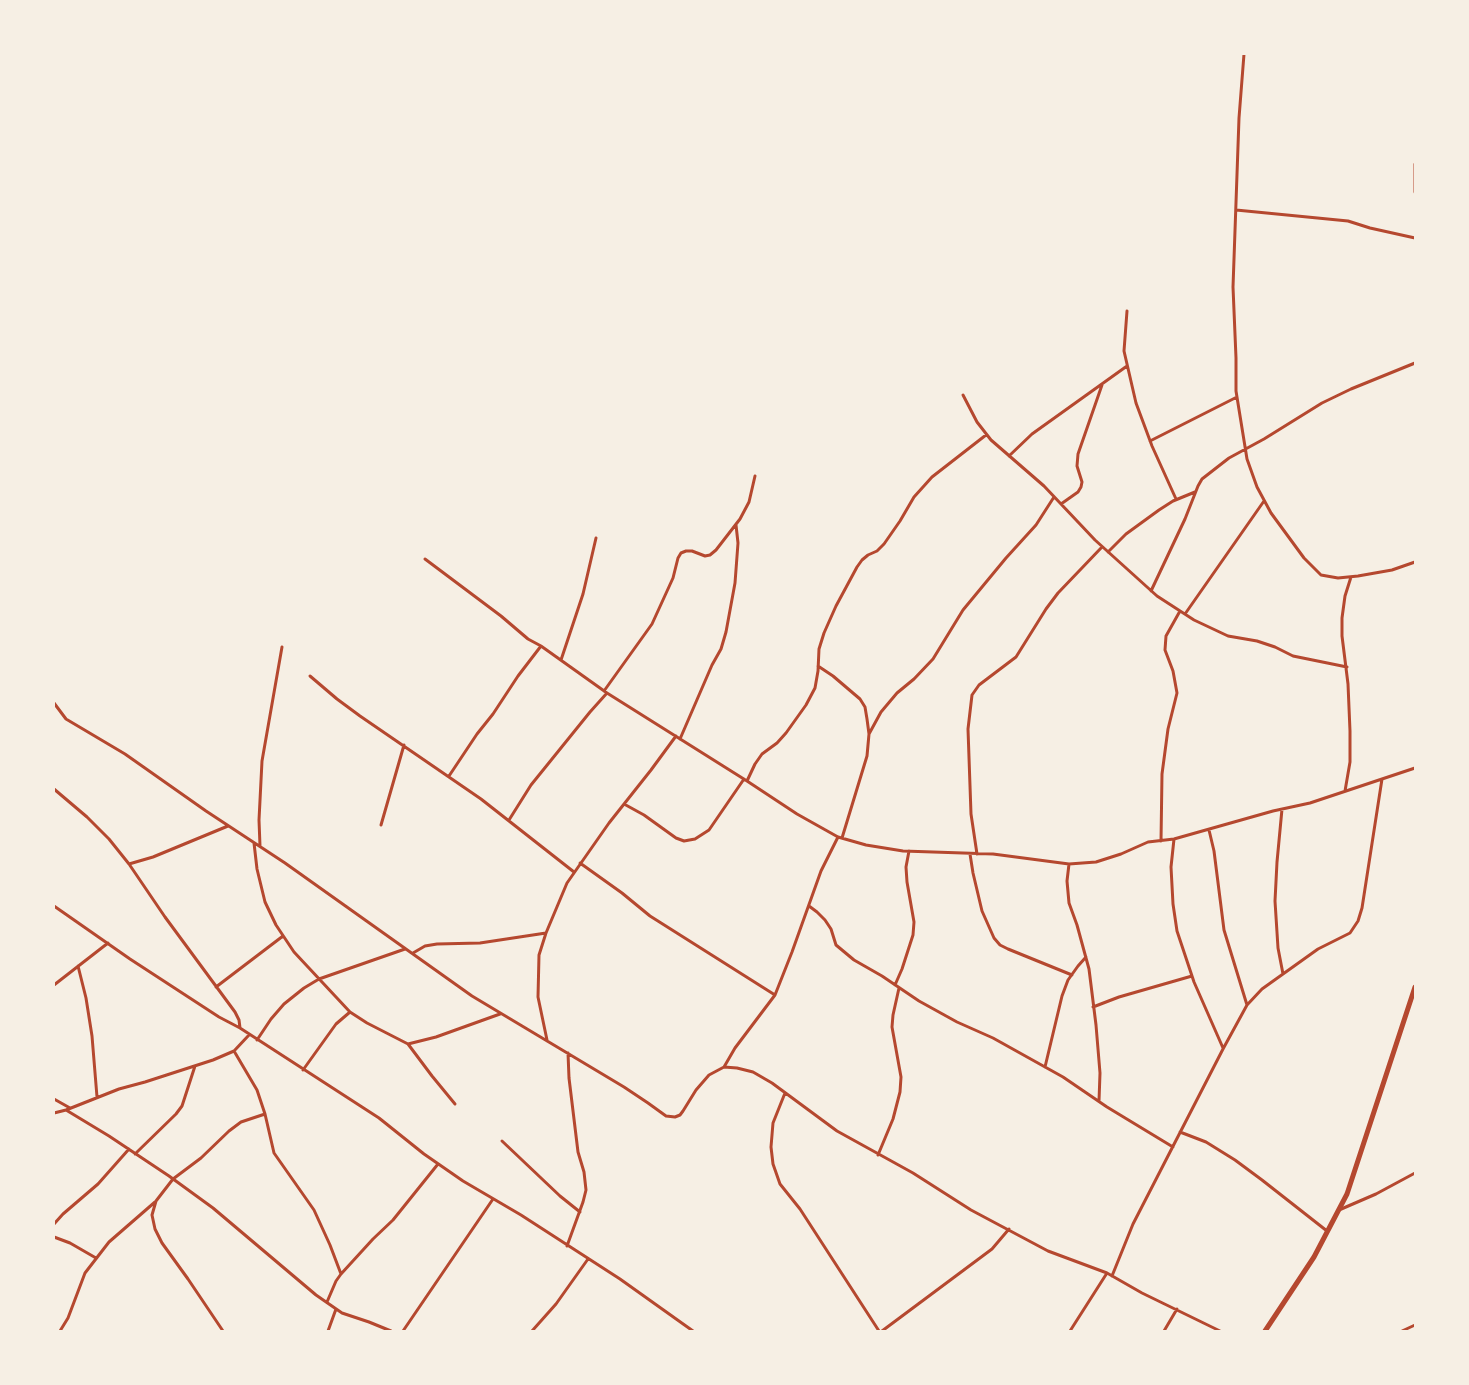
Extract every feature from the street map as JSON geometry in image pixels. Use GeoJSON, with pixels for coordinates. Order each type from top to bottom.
{"type":"FeatureCollection","features":[{"type":"Feature","properties":{"kind":"main road"},"geometry":{"type":"LineString","coordinates":[[1265,1331],[1314,1257],[1347,1194],[1414,995],[1415,987]]}},
{"type":"Feature","properties":{"kind":"street"},"geometry":{"type":"LineString","coordinates":[[1244,54],[1239,118],[1233,287],[1237,397],[1246,459],[1271,514],[1304,558],[1321,574],[1338,578],[1351,577],[1392,570],[1415,562]]}},
{"type":"Feature","properties":{"kind":"street"},"geometry":{"type":"LineString","coordinates":[[1415,164],[1415,192]]}},
{"type":"Feature","properties":{"kind":"street"},"geometry":{"type":"LineString","coordinates":[[1236,210],[1348,221],[1415,238]]}},
{"type":"Feature","properties":{"kind":"street"},"geometry":{"type":"LineString","coordinates":[[1127,311],[1124,351],[1136,403],[1176,499]]}},
{"type":"Feature","properties":{"kind":"street"},"geometry":{"type":"LineString","coordinates":[[1151,591],[1202,479],[1229,458],[1322,403],[1415,363]]}},
{"type":"Feature","properties":{"kind":"street"},"geometry":{"type":"LineString","coordinates":[[1009,456],[1032,434],[1128,366]]}},
{"type":"Feature","properties":{"kind":"street"},"geometry":{"type":"LineString","coordinates":[[1061,504],[1078,492],[1081,487],[1082,482],[1077,466],[1078,454],[1102,385]]}},
{"type":"Feature","properties":{"kind":"street"},"geometry":{"type":"LineString","coordinates":[[963,395],[977,422],[986,434],[1054,497],[1102,547],[1151,591],[1185,614],[1228,636],[1257,641],[1293,656],[1346,667]]}},
{"type":"Feature","properties":{"kind":"street"},"geometry":{"type":"LineString","coordinates":[[1150,440],[1237,397]]}},
{"type":"Feature","properties":{"kind":"street"},"geometry":{"type":"LineString","coordinates":[[624,804],[644,815],[676,838],[684,841],[696,839],[709,830],[746,780],[762,754],[777,743],[806,705],[815,688],[819,649],[824,633],[836,606],[862,560],[877,551],[884,544],[914,497],[932,477],[986,434]]}},
{"type":"Feature","properties":{"kind":"street"},"geometry":{"type":"LineString","coordinates":[[508,820],[531,785],[606,692],[652,624],[666,596],[681,553],[692,551],[705,556],[710,555],[716,550],[736,525],[749,502],[755,476]]}},
{"type":"Feature","properties":{"kind":"street"},"geometry":{"type":"LineString","coordinates":[[1108,552],[1138,524],[1176,499],[1196,491]]}},
{"type":"Feature","properties":{"kind":"street"},"geometry":{"type":"LineString","coordinates":[[869,734],[881,712],[897,693],[914,679],[932,659],[963,610],[1036,525],[1054,497]]}},
{"type":"Feature","properties":{"kind":"street"},"geometry":{"type":"LineString","coordinates":[[1185,614],[1264,501]]}},
{"type":"Feature","properties":{"kind":"street"},"geometry":{"type":"LineString","coordinates":[[680,739],[712,665],[721,649],[726,632],[735,583],[738,543],[736,525]]}},
{"type":"Feature","properties":{"kind":"street"},"geometry":{"type":"LineString","coordinates":[[561,660],[583,594],[596,538]]}},
{"type":"Feature","properties":{"kind":"street"},"geometry":{"type":"LineString","coordinates":[[977,854],[971,814],[968,729],[972,695],[979,685],[1016,657],[1054,599],[1102,547]]}},
{"type":"Feature","properties":{"kind":"street"},"geometry":{"type":"LineString","coordinates":[[425,559],[501,616],[528,639],[541,646],[606,692],[746,780],[790,810],[840,838],[866,845],[909,851],[993,854],[1069,864],[1096,862],[1121,854],[1148,842],[1174,839],[1310,803],[1415,768]]}},
{"type":"Feature","properties":{"kind":"street"},"geometry":{"type":"LineString","coordinates":[[1346,791],[1350,762],[1342,618],[1345,596],[1351,577]]}},
{"type":"Feature","properties":{"kind":"street"},"geometry":{"type":"LineString","coordinates":[[1161,841],[1161,790],[1165,749],[1177,693],[1174,671],[1165,650],[1166,636],[1180,611]]}},
{"type":"Feature","properties":{"kind":"street"},"geometry":{"type":"LineString","coordinates":[[450,776],[518,676],[541,646]]}},
{"type":"Feature","properties":{"kind":"street"},"geometry":{"type":"LineString","coordinates":[[260,847],[259,820],[262,761],[282,647]]}},
{"type":"Feature","properties":{"kind":"street"},"geometry":{"type":"LineString","coordinates":[[724,1067],[735,1048],[774,995],[821,871],[840,838],[867,756],[869,734],[865,707],[860,699],[818,666]]}},
{"type":"Feature","properties":{"kind":"street"},"geometry":{"type":"LineString","coordinates":[[310,676],[337,699],[450,776],[574,872]]}},
{"type":"Feature","properties":{"kind":"street"},"geometry":{"type":"LineString","coordinates":[[54,703],[66,719],[125,754],[343,904],[472,996],[648,1102],[666,1116],[671,1118],[680,1115],[709,1074],[724,1067],[753,1072],[772,1083],[837,1131],[913,1173],[971,1210],[1048,1251],[1107,1273],[1142,1293],[1220,1331]]}},
{"type":"Feature","properties":{"kind":"street"},"geometry":{"type":"LineString","coordinates":[[547,1040],[538,997],[539,955],[567,883],[676,736]]}},
{"type":"Feature","properties":{"kind":"street"},"geometry":{"type":"LineString","coordinates":[[381,825],[404,745]]}},
{"type":"Feature","properties":{"kind":"street"},"geometry":{"type":"LineString","coordinates":[[1112,1276],[1133,1224],[1247,1005],[1262,989],[1318,949],[1350,933],[1358,921],[1362,908],[1382,779]]}},
{"type":"Feature","properties":{"kind":"street"},"geometry":{"type":"LineString","coordinates":[[54,789],[87,817],[109,839],[129,864],[165,917],[235,1012],[240,1028]]}},
{"type":"Feature","properties":{"kind":"street"},"geometry":{"type":"LineString","coordinates":[[1282,809],[1276,862],[1275,901],[1278,948],[1283,974]]}},
{"type":"Feature","properties":{"kind":"street"},"geometry":{"type":"LineString","coordinates":[[129,864],[153,857],[228,826]]}},
{"type":"Feature","properties":{"kind":"street"},"geometry":{"type":"LineString","coordinates":[[1209,830],[1214,851],[1224,930],[1247,1005]]}},
{"type":"Feature","properties":{"kind":"street"},"geometry":{"type":"LineString","coordinates":[[1174,839],[1171,867],[1177,931],[1192,976],[1223,1049]]}},
{"type":"Feature","properties":{"kind":"street"},"geometry":{"type":"LineString","coordinates":[[254,843],[264,902],[276,925],[294,952],[350,1012],[408,1044],[455,1104]]}},
{"type":"Feature","properties":{"kind":"street"},"geometry":{"type":"LineString","coordinates":[[878,1154],[893,1119],[900,1092],[901,1077],[892,1027],[897,987],[913,935],[914,922],[906,867],[909,851]]}},
{"type":"Feature","properties":{"kind":"street"},"geometry":{"type":"LineString","coordinates":[[970,854],[972,873],[982,911],[994,938],[1000,945],[1008,949],[1072,975]]}},
{"type":"Feature","properties":{"kind":"street"},"geometry":{"type":"LineString","coordinates":[[580,863],[622,892],[650,916],[774,995]]}},
{"type":"Feature","properties":{"kind":"street"},"geometry":{"type":"LineString","coordinates":[[1069,864],[1067,881],[1069,903],[1089,969],[1100,1073],[1099,1101]]}},
{"type":"Feature","properties":{"kind":"street"},"geometry":{"type":"LineString","coordinates":[[54,906],[219,1017],[240,1028],[379,1118],[463,1181],[521,1215],[620,1279],[693,1331]]}},
{"type":"Feature","properties":{"kind":"street"},"geometry":{"type":"LineString","coordinates":[[808,906],[817,912],[831,928],[836,945],[854,960],[882,976],[919,1002],[993,1038],[1064,1077],[1173,1147]]}},
{"type":"Feature","properties":{"kind":"street"},"geometry":{"type":"LineString","coordinates":[[413,954],[425,946],[437,944],[480,943],[546,933]]}},
{"type":"Feature","properties":{"kind":"street"},"geometry":{"type":"LineString","coordinates":[[216,987],[283,936]]}},
{"type":"Feature","properties":{"kind":"street"},"geometry":{"type":"LineString","coordinates":[[54,986],[108,943]]}},
{"type":"Feature","properties":{"kind":"street"},"geometry":{"type":"LineString","coordinates":[[258,1040],[270,1019],[284,1004],[304,988],[319,979],[406,949]]}},
{"type":"Feature","properties":{"kind":"street"},"geometry":{"type":"LineString","coordinates":[[1045,1067],[1062,996],[1072,975],[1086,957]]}},
{"type":"Feature","properties":{"kind":"street"},"geometry":{"type":"LineString","coordinates":[[78,966],[86,998],[92,1036],[97,1097]]}},
{"type":"Feature","properties":{"kind":"street"},"geometry":{"type":"LineString","coordinates":[[1093,1007],[1119,997],[1192,976]]}},
{"type":"Feature","properties":{"kind":"street"},"geometry":{"type":"LineString","coordinates":[[303,1070],[336,1024],[350,1012]]}},
{"type":"Feature","properties":{"kind":"street"},"geometry":{"type":"LineString","coordinates":[[408,1044],[436,1037],[500,1013]]}},
{"type":"Feature","properties":{"kind":"street"},"geometry":{"type":"LineString","coordinates":[[54,1113],[234,1051],[249,1035]]}},
{"type":"Feature","properties":{"kind":"street"},"geometry":{"type":"LineString","coordinates":[[234,1051],[257,1090],[274,1153],[314,1210],[341,1274]]}},
{"type":"Feature","properties":{"kind":"street"},"geometry":{"type":"LineString","coordinates":[[568,1053],[578,1152],[584,1172],[586,1190],[568,1246]]}},
{"type":"Feature","properties":{"kind":"street"},"geometry":{"type":"LineString","coordinates":[[135,1154],[182,1106],[195,1066]]}},
{"type":"Feature","properties":{"kind":"street"},"geometry":{"type":"LineString","coordinates":[[785,1093],[774,1123],[771,1147],[773,1164],[780,1184],[800,1209],[878,1331]]}},
{"type":"Feature","properties":{"kind":"street"},"geometry":{"type":"LineString","coordinates":[[54,1099],[71,1108]]}},
{"type":"Feature","properties":{"kind":"street"},"geometry":{"type":"LineString","coordinates":[[66,1110],[129,1149],[213,1208],[291,1274],[336,1309],[391,1331]]}},
{"type":"Feature","properties":{"kind":"street"},"geometry":{"type":"LineString","coordinates":[[60,1331],[68,1318],[84,1272],[109,1242],[156,1200],[173,1180],[202,1158],[229,1131],[241,1122],[265,1114]]}},
{"type":"Feature","properties":{"kind":"street"},"geometry":{"type":"LineString","coordinates":[[1180,1132],[1206,1142],[1235,1160],[1327,1231]]}},
{"type":"Feature","properties":{"kind":"street"},"geometry":{"type":"LineString","coordinates":[[502,1140],[560,1196],[580,1212]]}},
{"type":"Feature","properties":{"kind":"street"},"geometry":{"type":"LineString","coordinates":[[54,1224],[98,1184],[129,1149]]}},
{"type":"Feature","properties":{"kind":"street"},"geometry":{"type":"LineString","coordinates":[[327,1302],[341,1274],[393,1220],[438,1164]]}},
{"type":"Feature","properties":{"kind":"street"},"geometry":{"type":"LineString","coordinates":[[1338,1210],[1376,1194],[1415,1173]]}},
{"type":"Feature","properties":{"kind":"street"},"geometry":{"type":"LineString","coordinates":[[402,1331],[493,1198]]}},
{"type":"Feature","properties":{"kind":"street"},"geometry":{"type":"LineString","coordinates":[[156,1200],[152,1215],[159,1236],[223,1331]]}},
{"type":"Feature","properties":{"kind":"street"},"geometry":{"type":"LineString","coordinates":[[882,1331],[992,1249],[1009,1229]]}},
{"type":"Feature","properties":{"kind":"street"},"geometry":{"type":"LineString","coordinates":[[54,1237],[70,1243],[96,1258]]}},
{"type":"Feature","properties":{"kind":"street"},"geometry":{"type":"LineString","coordinates":[[532,1331],[556,1304],[588,1259]]}},
{"type":"Feature","properties":{"kind":"street"},"geometry":{"type":"LineString","coordinates":[[1070,1331],[1107,1273]]}},
{"type":"Feature","properties":{"kind":"street"},"geometry":{"type":"LineString","coordinates":[[328,1331],[336,1309]]}},
{"type":"Feature","properties":{"kind":"street"},"geometry":{"type":"LineString","coordinates":[[1164,1331],[1177,1309]]}},
{"type":"Feature","properties":{"kind":"street"},"geometry":{"type":"LineString","coordinates":[[1402,1331],[1415,1325]]}}]}
